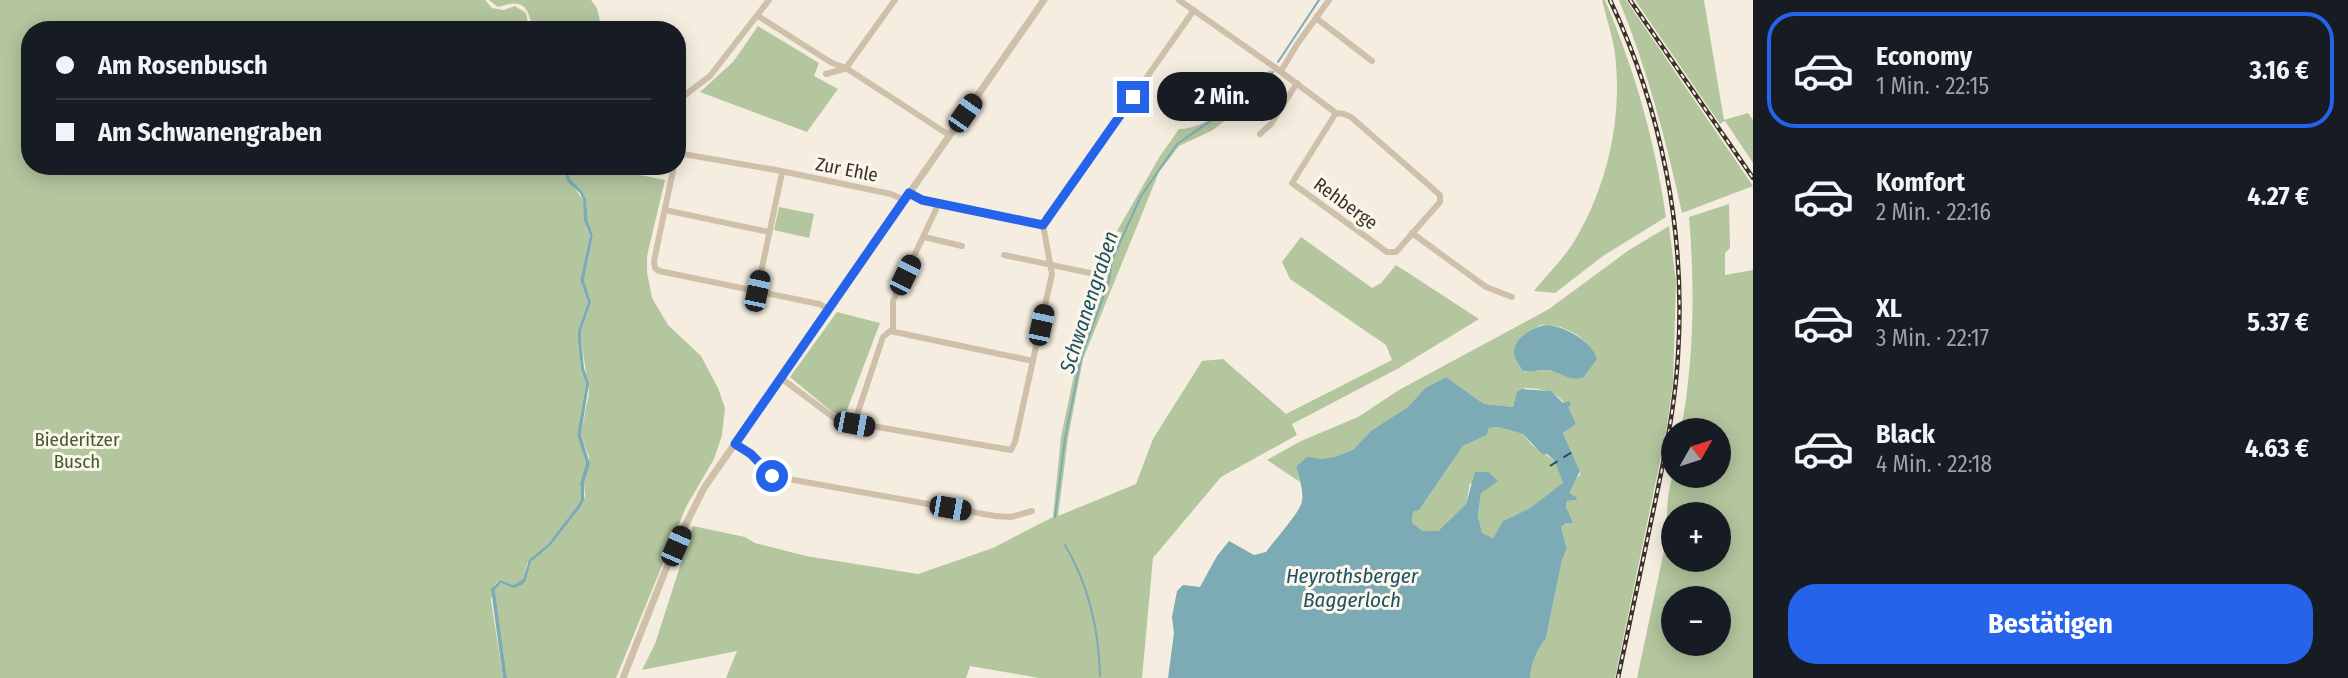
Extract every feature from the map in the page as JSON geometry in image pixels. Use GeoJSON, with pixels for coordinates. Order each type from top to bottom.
{"type":"FeatureCollection","features":[{"type":"Feature","properties":{"kind":"street"},"geometry":{"type":"LineString","coordinates":[[686,94],[710,76],[769,0]]}},
{"type":"Feature","properties":{"kind":"street"},"geometry":{"type":"LineString","coordinates":[[826,74],[846,68],[895,0]]}},
{"type":"Feature","properties":{"kind":"street"},"geometry":{"type":"LineString","coordinates":[[623,678],[693,508],[780,378],[1044,0]]}},
{"type":"Feature","properties":{"kind":"street","name":"Rehberge"},"geometry":{"type":"LineString","coordinates":[[1179,0],[1336,113],[1351,117],[1440,195],[1440,202],[1396,251],[1387,252],[1292,183],[1336,113]]}},
{"type":"Feature","properties":{"kind":"street"},"geometry":{"type":"LineString","coordinates":[[1281,71],[1329,0]]}},
{"type":"Feature","properties":{"kind":"street"},"geometry":{"type":"LineString","coordinates":[[780,378],[832,418],[1010,450],[1015,442],[1052,274],[1043,225],[1194,10]]}},
{"type":"Feature","properties":{"kind":"street"},"geometry":{"type":"LineString","coordinates":[[758,16],[832,63],[846,68],[949,135]]}},
{"type":"Feature","properties":{"kind":"street"},"geometry":{"type":"LineString","coordinates":[[1316,18],[1372,61]]}},
{"type":"Feature","properties":{"kind":"street"},"geometry":{"type":"LineString","coordinates":[[1260,134],[1271,124],[1297,83]]}},
{"type":"Feature","properties":{"kind":"street","name":"Zur Ehle"},"geometry":{"type":"LineString","coordinates":[[686,156],[907,196],[1043,225]]}},
{"type":"Feature","properties":{"kind":"street"},"geometry":{"type":"LineString","coordinates":[[757,291],[782,173]]}},
{"type":"Feature","properties":{"kind":"street"},"geometry":{"type":"LineString","coordinates":[[672,175],[654,261],[655,268],[819,304],[829,309]]}},
{"type":"Feature","properties":{"kind":"street"},"geometry":{"type":"LineString","coordinates":[[893,331],[893,301],[939,203]]}},
{"type":"Feature","properties":{"kind":"street"},"geometry":{"type":"LineString","coordinates":[[665,210],[769,232]]}},
{"type":"Feature","properties":{"kind":"street"},"geometry":{"type":"LineString","coordinates":[[1412,233],[1486,287],[1513,297]]}},
{"type":"Feature","properties":{"kind":"street"},"geometry":{"type":"LineString","coordinates":[[923,237],[962,246]]}},
{"type":"Feature","properties":{"kind":"street"},"geometry":{"type":"LineString","coordinates":[[1004,255],[1090,273]]}},
{"type":"Feature","properties":{"kind":"street"},"geometry":{"type":"LineString","coordinates":[[854,424],[887,332],[893,331],[1033,362]]}},
{"type":"Feature","properties":{"kind":"street"},"geometry":{"type":"LineString","coordinates":[[735,444],[751,454],[772,476],[995,516],[1011,517],[1032,511]]}},
{"type":"Feature","properties":{"kind":"green space","name":"Biederitzer Busch"},"geometry":{"type":"Polygon","coordinates":[[[0,0],[485,0],[492,8],[504,10],[515,6],[526,13],[527,21],[21,21],[21,175],[566,175],[583,200],[586,227],[590,235],[580,280],[588,302],[578,330],[581,369],[586,384],[577,435],[586,463],[580,483],[581,499],[548,544],[527,564],[523,579],[513,585],[500,580],[494,585],[491,600],[503,678],[0,678],[0,0]]]}},
{"type":"Feature","properties":{"kind":"green space"},"geometry":{"type":"Polygon","coordinates":[[[489,0],[591,0],[597,8],[600,21],[531,21],[527,11],[520,5],[515,3],[498,7],[489,0]]]}},
{"type":"Feature","properties":{"kind":"green space"},"geometry":{"type":"Polygon","coordinates":[[[1602,0],[1605,0],[1616,27],[1643,107],[1666,217],[1603,256],[1555,293],[1534,291],[1568,251],[1585,223],[1604,175],[1610,150],[1615,124],[1617,73],[1614,47],[1602,0]]]}},
{"type":"Feature","properties":{"kind":"green space"},"geometry":{"type":"Polygon","coordinates":[[[1619,0],[1626,0],[1753,186],[1682,213],[1655,105],[1619,0]]]}},
{"type":"Feature","properties":{"kind":"green space"},"geometry":{"type":"Polygon","coordinates":[[[1635,0],[1704,0],[1724,120],[1748,113],[1753,120],[1753,163],[1725,121],[1720,124],[1635,0]]]}},
{"type":"Feature","properties":{"kind":"green space"},"geometry":{"type":"Polygon","coordinates":[[[758,26],[819,63],[814,76],[838,89],[807,132],[700,92],[733,62],[758,26]]]}},
{"type":"Feature","properties":{"kind":"green space"},"geometry":{"type":"Polygon","coordinates":[[[1270,70],[1276,75],[1255,97],[1213,130],[1179,146],[1159,172],[1083,359],[1068,438],[1058,516],[1136,484],[1153,439],[1202,361],[1223,359],[1286,414],[1392,360],[1386,345],[1290,279],[1282,262],[1301,237],[1372,288],[1381,283],[1396,265],[1479,319],[1397,369],[1292,424],[1297,435],[1221,477],[1153,558],[1142,678],[1039,678],[970,666],[966,678],[726,678],[737,651],[642,670],[655,644],[693,526],[745,537],[755,543],[806,556],[918,574],[993,548],[1053,517],[1061,437],[1076,365],[1093,306],[1106,283],[1110,262],[1122,233],[1117,231],[1160,156],[1179,129],[1190,128],[1216,117],[1241,99],[1270,70]]]}},
{"type":"Feature","properties":{"kind":"green space"},"geometry":{"type":"Polygon","coordinates":[[[569,175],[640,175],[665,180],[647,256],[652,298],[668,325],[701,356],[718,388],[725,408],[722,435],[714,459],[686,507],[616,678],[507,678],[495,590],[501,583],[513,588],[526,580],[531,562],[550,546],[580,508],[585,496],[584,483],[589,457],[581,435],[589,392],[581,331],[591,302],[584,280],[593,235],[588,221],[586,199],[569,175]]]}},
{"type":"Feature","properties":{"kind":"green space"},"geometry":{"type":"Polygon","coordinates":[[[1729,204],[1730,248],[1725,253],[1725,275],[1753,270],[1753,678],[1637,678],[1661,565],[1661,572],[1731,572],[1731,502],[1668,502],[1670,488],[1731,488],[1731,418],[1683,418],[1689,377],[1692,270],[1689,217],[1729,204]]]}},
{"type":"Feature","properties":{"kind":"green space"},"geometry":{"type":"Polygon","coordinates":[[[779,207],[814,214],[809,238],[774,230],[779,207]]]}},
{"type":"Feature","properties":{"kind":"green space"},"geometry":{"type":"Polygon","coordinates":[[[1669,226],[1676,282],[1673,383],[1668,418],[1661,418],[1661,456],[1615,678],[1530,678],[1535,657],[1546,638],[1562,560],[1567,549],[1561,527],[1572,523],[1566,507],[1567,501],[1577,500],[1571,495],[1570,489],[1580,475],[1563,433],[1576,424],[1557,396],[1544,390],[1525,388],[1516,396],[1513,407],[1484,404],[1446,377],[1425,388],[1408,407],[1372,431],[1354,449],[1296,467],[1300,482],[1267,460],[1301,441],[1358,417],[1399,390],[1549,309],[1629,250],[1669,226]],[[1541,325],[1517,344],[1518,363],[1524,372],[1546,370],[1584,377],[1594,363],[1593,354],[1576,334],[1558,327],[1541,325]]]}},
{"type":"Feature","properties":{"kind":"green space"},"geometry":{"type":"Polygon","coordinates":[[[837,312],[880,323],[844,418],[832,412],[790,377],[837,312]]]}},
{"type":"Feature","properties":{"kind":"green space"},"geometry":{"type":"Polygon","coordinates":[[[1498,427],[1523,434],[1532,445],[1555,461],[1564,483],[1530,508],[1503,521],[1493,538],[1482,533],[1478,516],[1481,493],[1470,483],[1466,504],[1438,531],[1423,531],[1412,523],[1413,512],[1419,510],[1463,446],[1487,435],[1489,428],[1498,427]]]}},
{"type":"Feature","properties":{"kind":"water"},"geometry":{"type":"Polygon","coordinates":[[[566,175],[569,175],[586,199],[588,221],[593,235],[584,280],[591,302],[581,331],[584,368],[589,383],[581,435],[590,464],[584,483],[584,500],[580,508],[550,546],[531,562],[526,580],[522,585],[513,588],[501,583],[495,590],[507,678],[503,678],[491,589],[500,580],[513,585],[523,579],[529,560],[548,544],[581,499],[580,483],[586,463],[577,435],[586,384],[581,369],[578,330],[588,302],[580,280],[590,235],[584,221],[583,200],[580,193],[567,181],[566,175]]]}},
{"type":"Feature","properties":{"kind":"water"},"geometry":{"type":"Polygon","coordinates":[[[1546,325],[1561,328],[1590,346],[1597,359],[1584,377],[1574,378],[1545,370],[1523,371],[1514,354],[1517,342],[1527,333],[1546,325]]]}},
{"type":"Feature","properties":{"kind":"water","name":"Heyrothsberger Baggerloch"},"geometry":{"type":"Polygon","coordinates":[[[1446,377],[1484,404],[1513,407],[1517,392],[1522,389],[1551,391],[1563,403],[1569,401],[1571,405],[1568,407],[1576,424],[1563,433],[1580,471],[1570,491],[1577,500],[1567,501],[1566,507],[1573,523],[1566,523],[1561,527],[1567,549],[1562,560],[1546,638],[1535,657],[1530,678],[1168,678],[1174,633],[1172,617],[1177,591],[1183,585],[1200,587],[1217,556],[1229,541],[1254,555],[1266,552],[1292,519],[1302,501],[1296,467],[1307,457],[1335,457],[1354,449],[1371,431],[1408,407],[1425,388],[1446,377]],[[1498,427],[1489,428],[1487,435],[1463,446],[1419,510],[1413,512],[1412,523],[1423,531],[1438,531],[1466,504],[1475,472],[1488,472],[1498,481],[1481,493],[1478,516],[1482,533],[1493,538],[1503,521],[1530,508],[1563,483],[1555,461],[1547,454],[1542,454],[1523,434],[1498,427]]]}},
{"type":"Feature","properties":{"kind":"waterway","name":"Schwanengraben"},"geometry":{"type":"LineString","coordinates":[[1278,62],[1319,0]]}},
{"type":"Feature","properties":{"kind":"waterway","name":"Schwanengraben"},"geometry":{"type":"LineString","coordinates":[[1055,517],[1065,438],[1081,358],[1109,281],[1112,260],[1141,196],[1177,144],[1250,94],[1273,72]]}},
{"type":"Feature","properties":{"kind":"waterway","name":"Schwanengraben"},"geometry":{"type":"LineString","coordinates":[[1065,545],[1080,575],[1091,608],[1100,676]]}},
{"type":"Feature","properties":{"kind":"ferry route"},"geometry":{"type":"LineString","coordinates":[[1550,466],[1572,452]]}},
{"type":"Feature","properties":{"kind":"railway"},"geometry":{"type":"LineString","coordinates":[[1610,0],[1644,85],[1666,173],[1674,219],[1680,310],[1678,355],[1668,437],[1618,678]]}},
{"type":"Feature","properties":{"kind":"railway"},"geometry":{"type":"LineString","coordinates":[[1630,0],[1753,178]]}},
{"type":"Feature","properties":{"kind":"route"},"geometry":{"type":"LineString","coordinates":[[772,476],[751,454],[735,444],[909,193],[922,200],[1043,225],[1133,97]]}}]}
